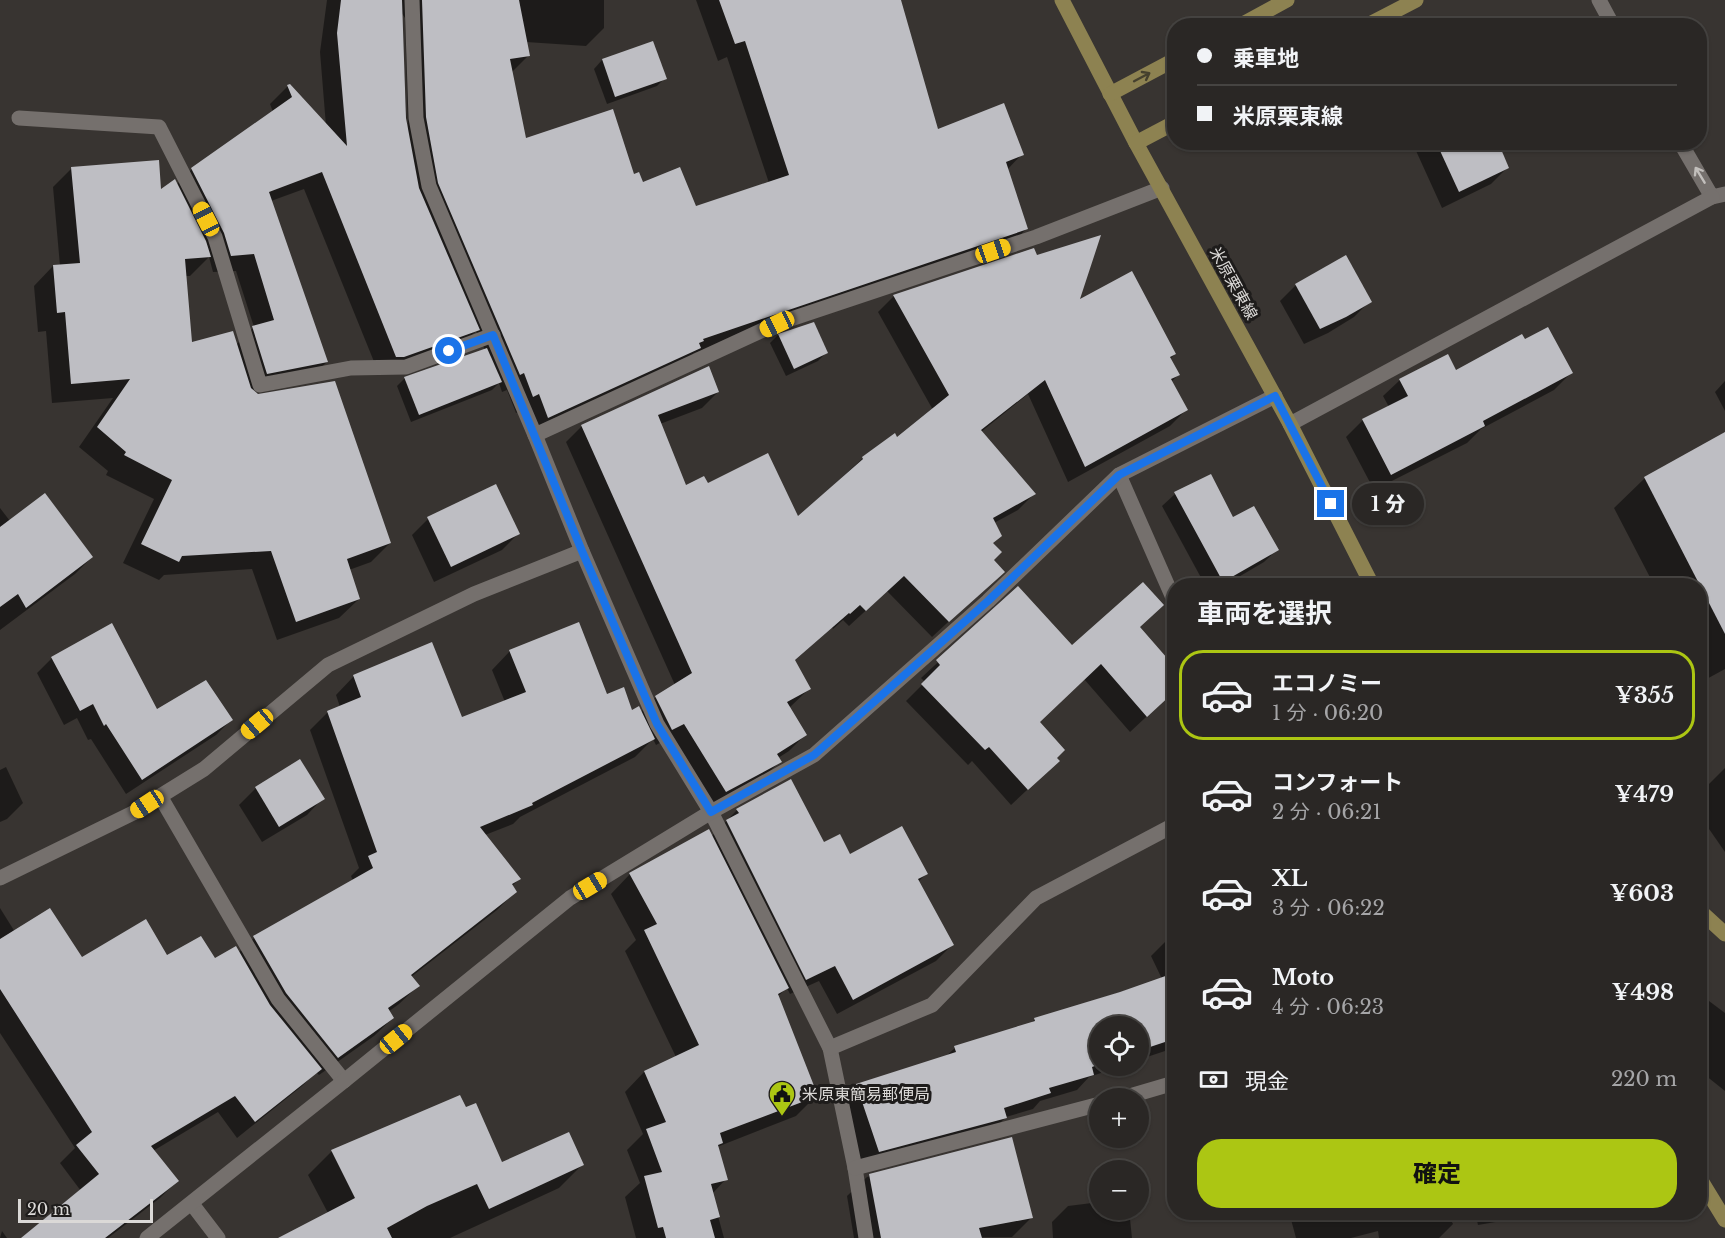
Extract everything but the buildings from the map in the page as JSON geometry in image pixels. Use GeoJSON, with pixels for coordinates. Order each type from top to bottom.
{"type":"FeatureCollection","features":[{"type":"Feature","properties":{"kind":"main road","name":"米原栗東線"},"geometry":{"type":"LineString","coordinates":[[1062,0],[1110,94],[1290,424],[1368,578]]}},
{"type":"Feature","properties":{"kind":"main road"},"geometry":{"type":"LineString","coordinates":[[1254,18],[1287,0]]}},
{"type":"Feature","properties":{"kind":"main road"},"geometry":{"type":"LineString","coordinates":[[1381,18],[1416,0]]}},
{"type":"Feature","properties":{"kind":"main road"},"geometry":{"type":"LineString","coordinates":[[1110,94],[1167,64]]}},
{"type":"Feature","properties":{"kind":"main road"},"geometry":{"type":"LineString","coordinates":[[1136,142],[1167,126]]}},
{"type":"Feature","properties":{"kind":"main road"},"geometry":{"type":"LineString","coordinates":[[1707,917],[1725,934]]}},
{"type":"Feature","properties":{"kind":"main road"},"geometry":{"type":"LineString","coordinates":[[1707,1190],[1725,1220]]}},
{"type":"Feature","properties":{"kind":"street"},"geometry":{"type":"LineString","coordinates":[[412,0],[416,118],[429,186],[657,724],[711,812],[830,1047],[855,1168],[866,1238]]}},
{"type":"Feature","properties":{"kind":"street"},"geometry":{"type":"LineString","coordinates":[[1599,0],[1609,18]]}},
{"type":"Feature","properties":{"kind":"street"},"geometry":{"type":"LineString","coordinates":[[19,118],[159,127],[215,237],[260,385],[351,368],[406,367],[493,335]]}},
{"type":"Feature","properties":{"kind":"street"},"geometry":{"type":"LineString","coordinates":[[1290,424],[1719,195],[1686,150]]}},
{"type":"Feature","properties":{"kind":"street"},"geometry":{"type":"LineString","coordinates":[[535,435],[777,324],[1036,237],[1162,188]]}},
{"type":"Feature","properties":{"kind":"street"},"geometry":{"type":"LineString","coordinates":[[147,1238],[570,898],[711,812],[814,755],[988,601],[1119,475],[1275,396]]}},
{"type":"Feature","properties":{"kind":"street"},"geometry":{"type":"LineString","coordinates":[[1119,475],[1167,584]]}},
{"type":"Feature","properties":{"kind":"street"},"geometry":{"type":"LineString","coordinates":[[0,878],[133,813],[204,769],[328,664],[474,594],[582,551]]}},
{"type":"Feature","properties":{"kind":"street"},"geometry":{"type":"LineString","coordinates":[[160,796],[278,999],[344,1081]]}},
{"type":"Feature","properties":{"kind":"street"},"geometry":{"type":"LineString","coordinates":[[830,1047],[932,1005],[1035,898],[1167,829]]}},
{"type":"Feature","properties":{"kind":"street"},"geometry":{"type":"LineString","coordinates":[[1149,1090],[1167,1085]]}},
{"type":"Feature","properties":{"kind":"street"},"geometry":{"type":"LineString","coordinates":[[855,1168],[1089,1107]]}},
{"type":"Feature","properties":{"kind":"street"},"geometry":{"type":"LineString","coordinates":[[192,1204],[218,1238]]}},
{"type":"Feature","properties":{"kind":"place","name":"米原東簡易郵便局"},"geometry":{"type":"Point","coordinates":[782,1117]}},
{"type":"Feature","properties":{"kind":"route"},"geometry":{"type":"LineString","coordinates":[[449,351],[493,335],[582,551],[657,724],[711,812],[814,755],[988,601],[1119,475],[1275,396],[1331,504]]}}]}
